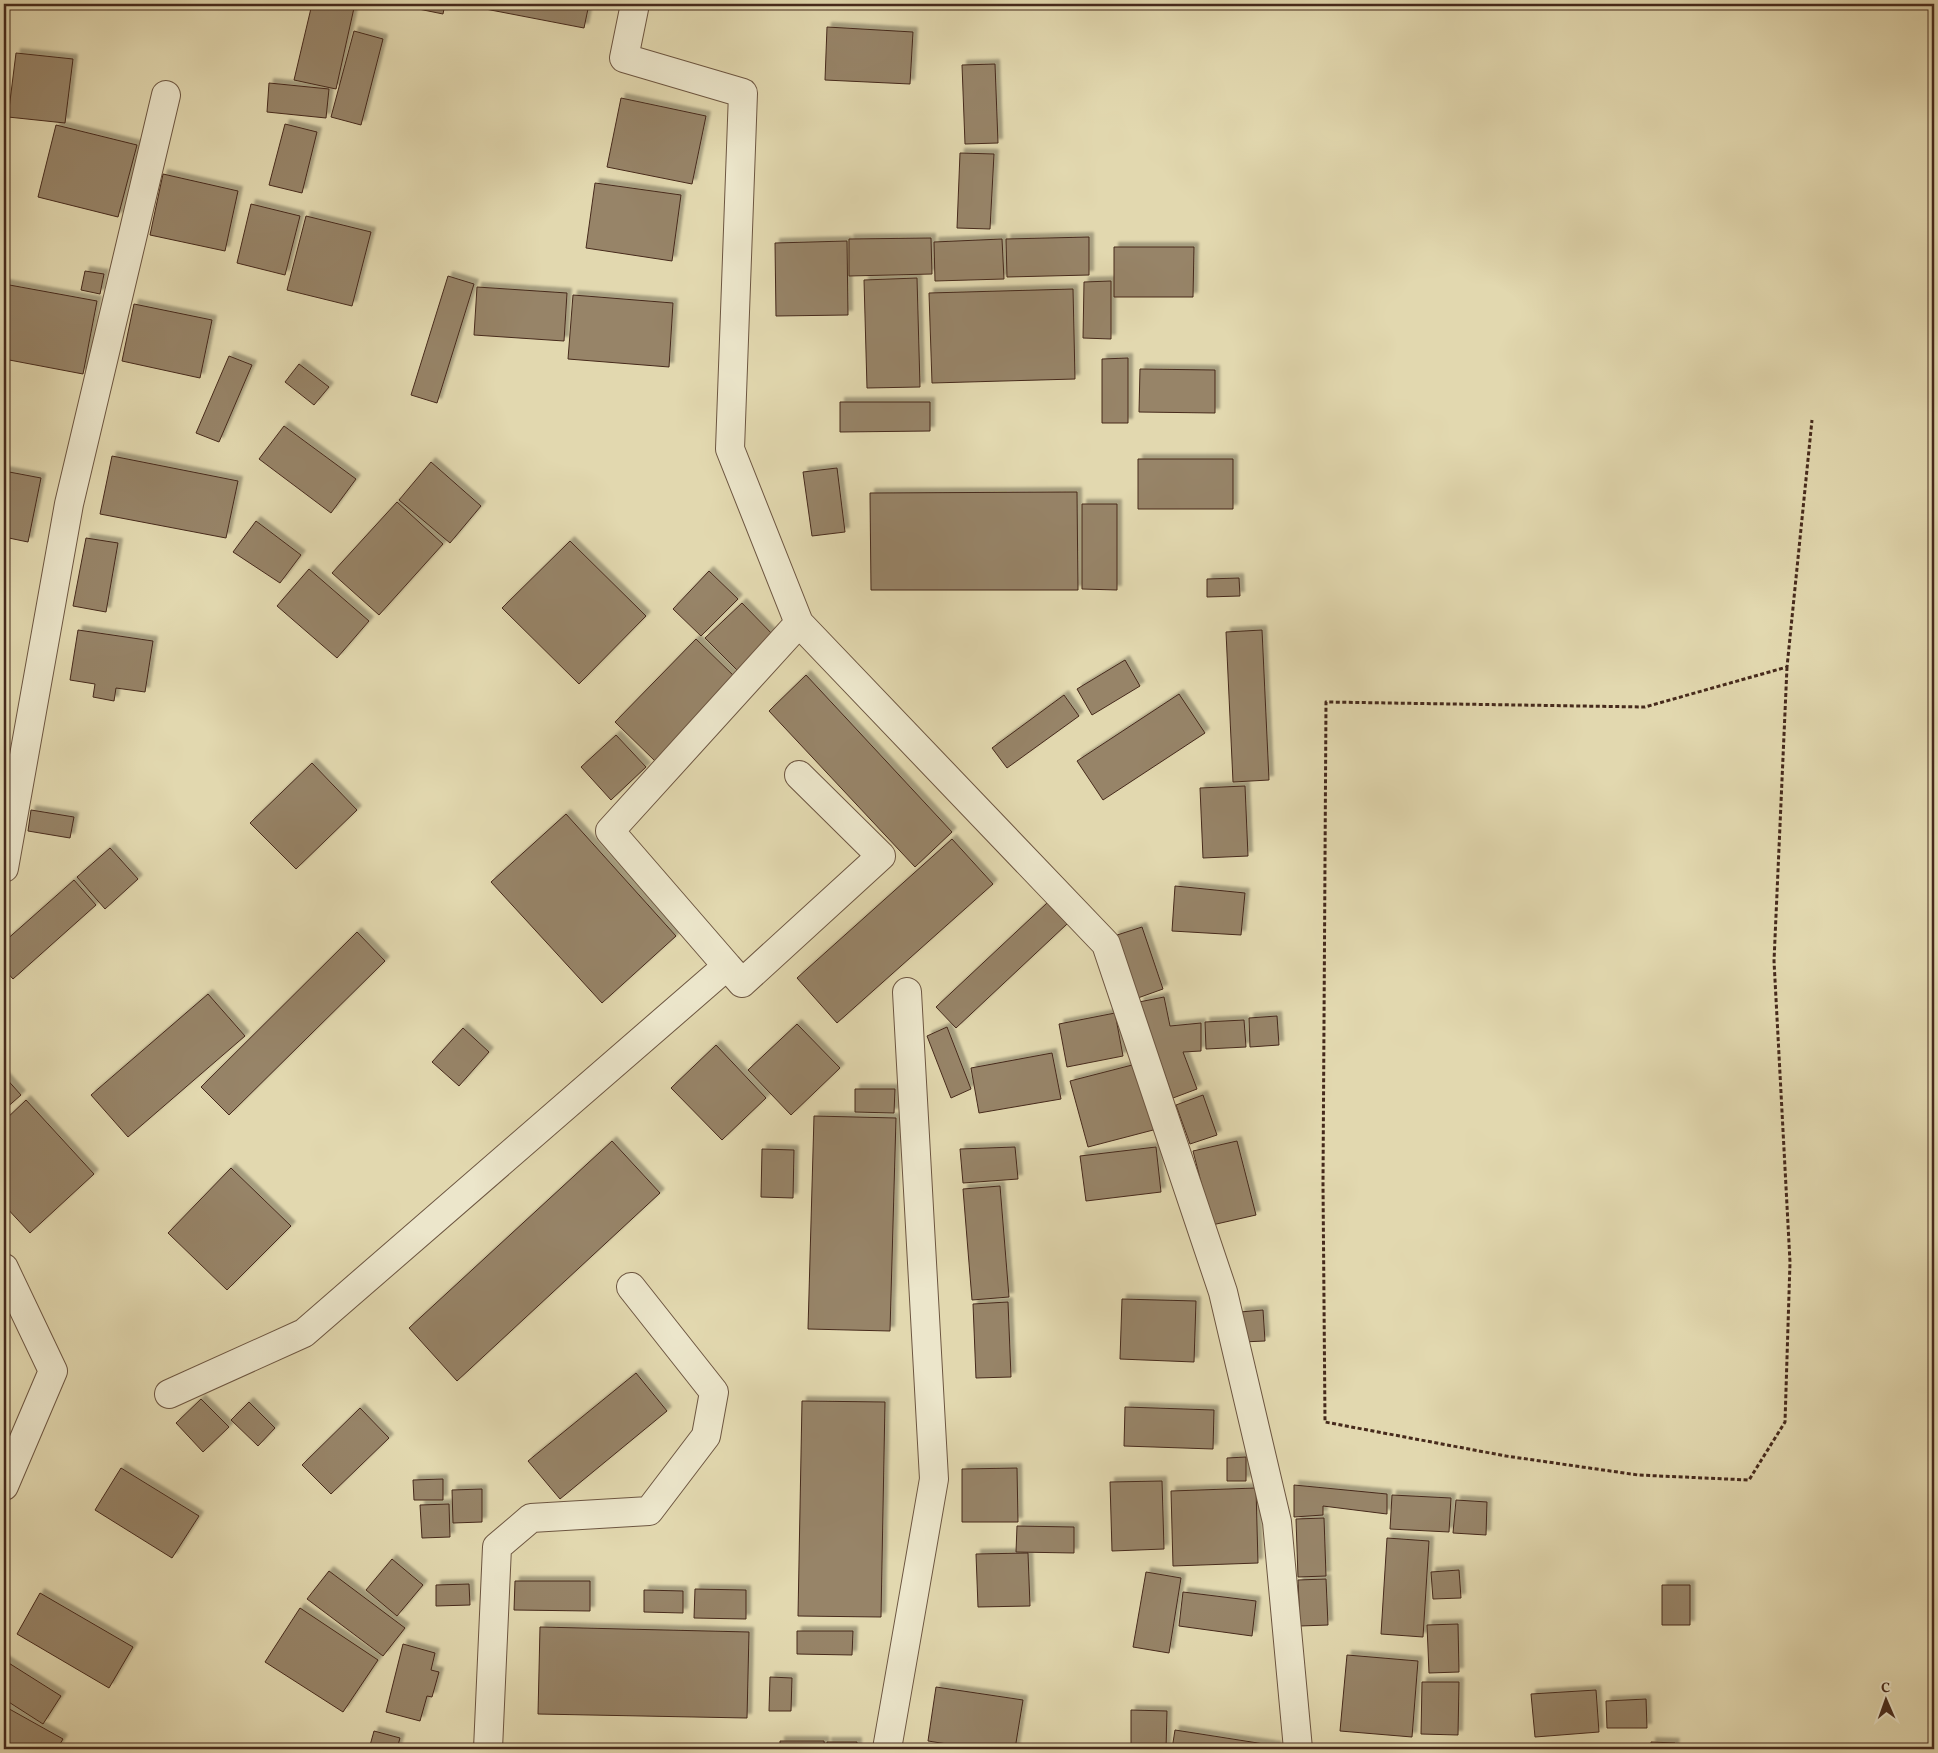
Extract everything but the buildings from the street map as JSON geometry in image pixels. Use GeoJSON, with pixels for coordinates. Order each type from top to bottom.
{"type":"FeatureCollection","features":[{"type":"Feature","properties":{"kind":"street"},"geometry":{"type":"LineString","coordinates":[[635,4],[624,58],[743,92],[730,449],[799,623],[1106,944],[1224,1292],[1277,1522],[1298,1749]]}},
{"type":"Feature","properties":{"kind":"street"},"geometry":{"type":"LineString","coordinates":[[4,868],[69,504],[166,95]]}},
{"type":"Feature","properties":{"kind":"street"},"geometry":{"type":"LineString","coordinates":[[799,623],[610,831],[742,983],[881,856],[799,775]]}},
{"type":"Feature","properties":{"kind":"street"},"geometry":{"type":"LineString","coordinates":[[169,1394],[304,1333],[726,966]]}},
{"type":"Feature","properties":{"kind":"street"},"geometry":{"type":"LineString","coordinates":[[887,1749],[934,1479],[906,992]]}},
{"type":"Feature","properties":{"kind":"street"},"geometry":{"type":"LineString","coordinates":[[4,1268],[53,1371],[4,1486]]}},
{"type":"Feature","properties":{"kind":"street"},"geometry":{"type":"LineString","coordinates":[[488,1749],[497,1547],[531,1518],[649,1511],[706,1436],[714,1392],[631,1287]]}},
{"type":"Feature","properties":{"kind":"path"},"geometry":{"type":"LineString","coordinates":[[1787,667],[1644,707],[1326,702],[1322,1183],[1325,1422],[1506,1456],[1638,1475],[1749,1480],[1785,1422],[1790,1262],[1774,961],[1787,667],[1812,420]]}}]}
